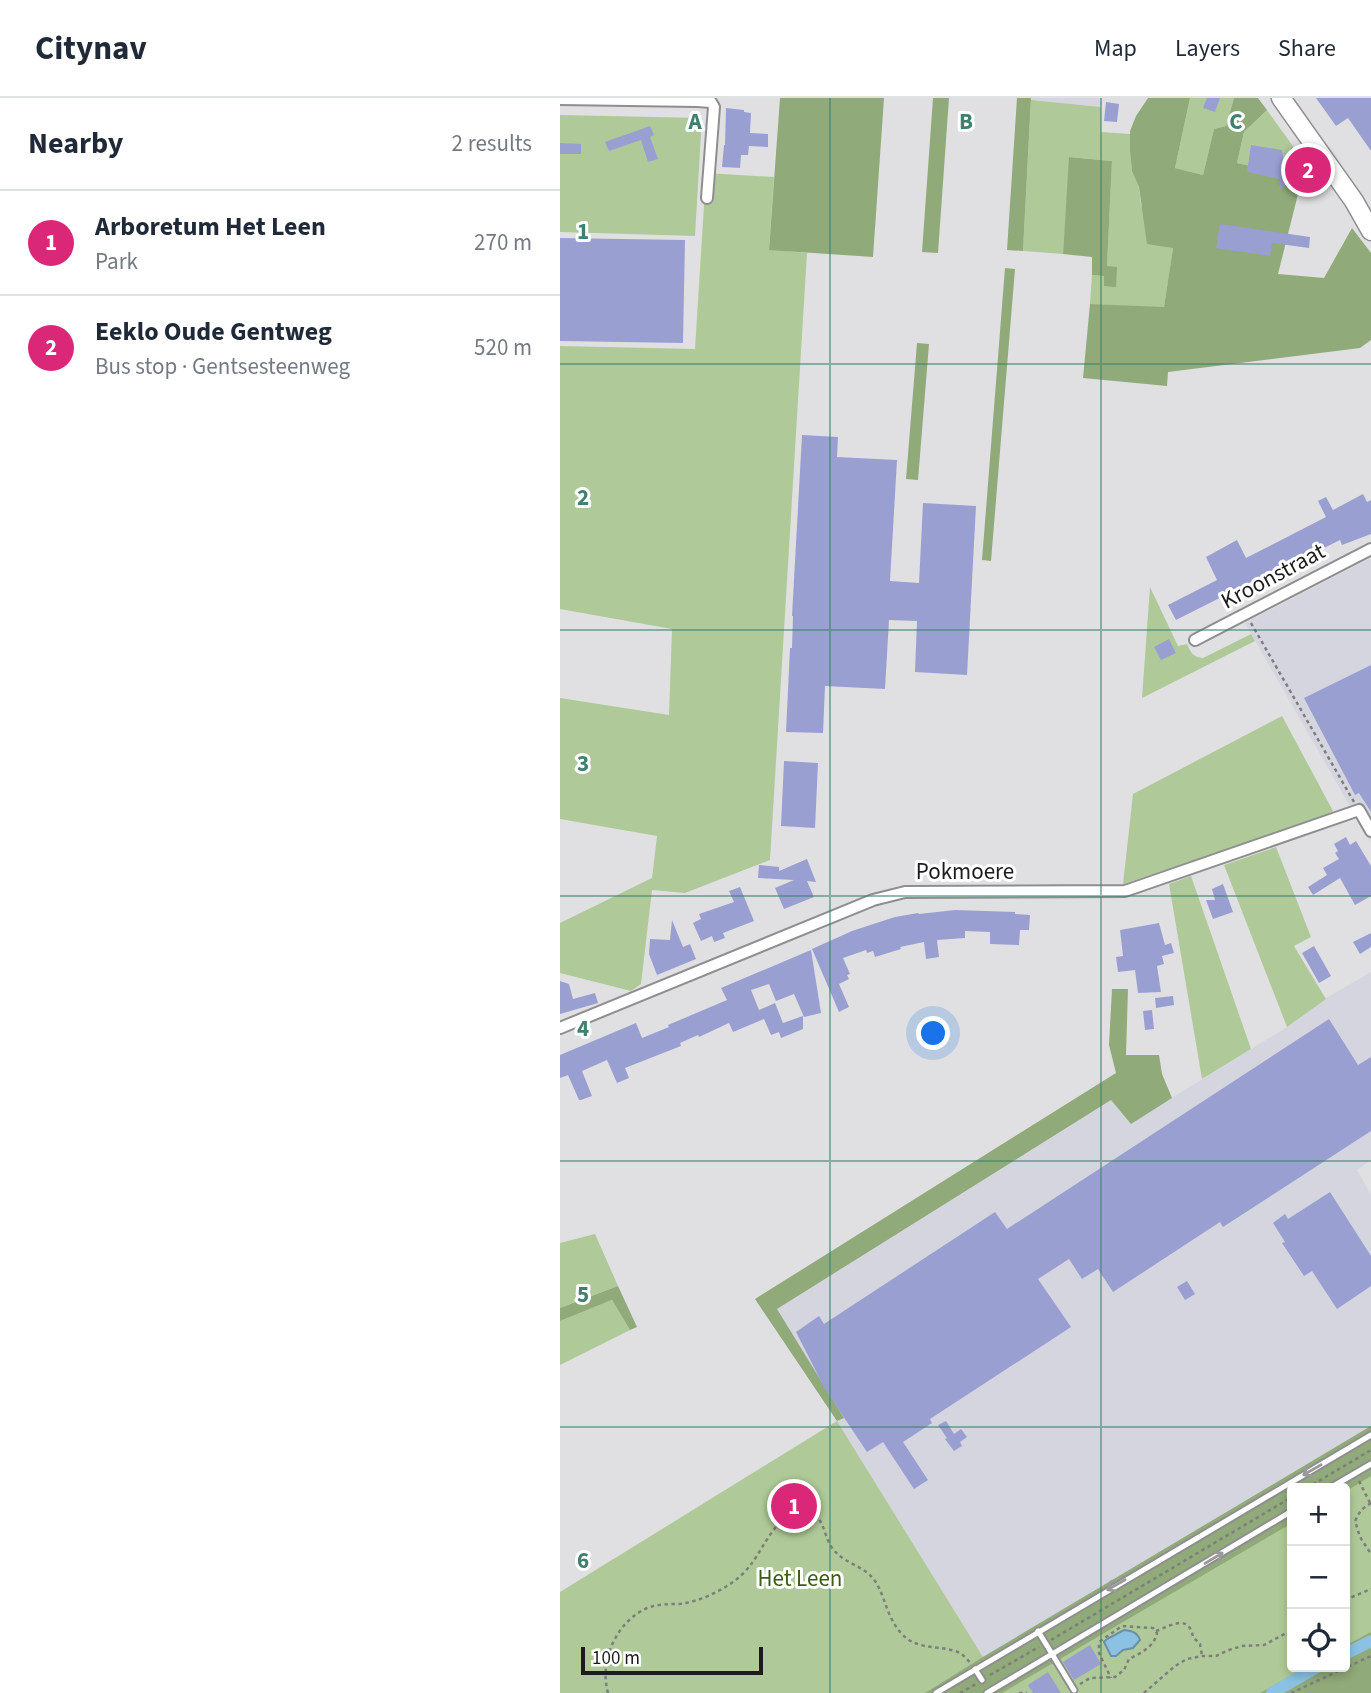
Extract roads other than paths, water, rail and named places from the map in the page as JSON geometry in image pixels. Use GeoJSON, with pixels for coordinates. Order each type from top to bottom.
{"type":"FeatureCollection","features":[{"type":"Feature","properties":{"kind":"main road"},"geometry":{"type":"LineString","coordinates":[[1281,98],[1354,201],[1371,231]]}},
{"type":"Feature","properties":{"kind":"main road"},"geometry":{"type":"LineString","coordinates":[[1293,98],[1371,205]]}},
{"type":"Feature","properties":{"kind":"street"},"geometry":{"type":"LineString","coordinates":[[560,99],[710,102],[714,107],[707,198]]}},
{"type":"Feature","properties":{"kind":"street","name":"Kroonstraat"},"geometry":{"type":"LineString","coordinates":[[1195,640],[1371,549]]}},
{"type":"Feature","properties":{"kind":"street","name":"Pokmoere"},"geometry":{"type":"LineString","coordinates":[[560,1028],[873,900],[905,892],[1125,891],[1359,810],[1371,831]]}},
{"type":"Feature","properties":{"kind":"lane"},"geometry":{"type":"LineString","coordinates":[[936,1693],[1371,1435]]}},
{"type":"Feature","properties":{"kind":"lane"},"geometry":{"type":"LineString","coordinates":[[1339,1483],[1371,1464]]}},
{"type":"Feature","properties":{"kind":"lane"},"geometry":{"type":"LineString","coordinates":[[986,1693],[1287,1514]]}},
{"type":"Feature","properties":{"kind":"lane"},"geometry":{"type":"LineString","coordinates":[[1038,1631],[1074,1690]]}},
{"type":"Feature","properties":{"kind":"lane"},"geometry":{"type":"LineString","coordinates":[[975,1670],[982,1680]]}},
{"type":"Feature","properties":{"kind":"water"},"geometry":{"type":"Polygon","coordinates":[[[1124,1630],[1134,1632],[1140,1640],[1133,1648],[1111,1656],[1104,1642],[1124,1630]]]}},
{"type":"Feature","properties":{"kind":"waterway"},"geometry":{"type":"LineString","coordinates":[[1350,1652],[1371,1641]]}},
{"type":"Feature","properties":{"kind":"waterway"},"geometry":{"type":"LineString","coordinates":[[1272,1693],[1308,1672]]}},
{"type":"Feature","properties":{"kind":"place","name":"Eeklo Oude Gentweg"},"geometry":{"type":"Point","coordinates":[1308,170]}},
{"type":"Feature","properties":{"kind":"place","name":"Arboretum Het Leen"},"geometry":{"type":"Point","coordinates":[794,1506]}},
{"type":"Feature","properties":{"kind":"park label","name":"Het Leen"},"geometry":{"type":"Point","coordinates":[800,1578]}}]}
